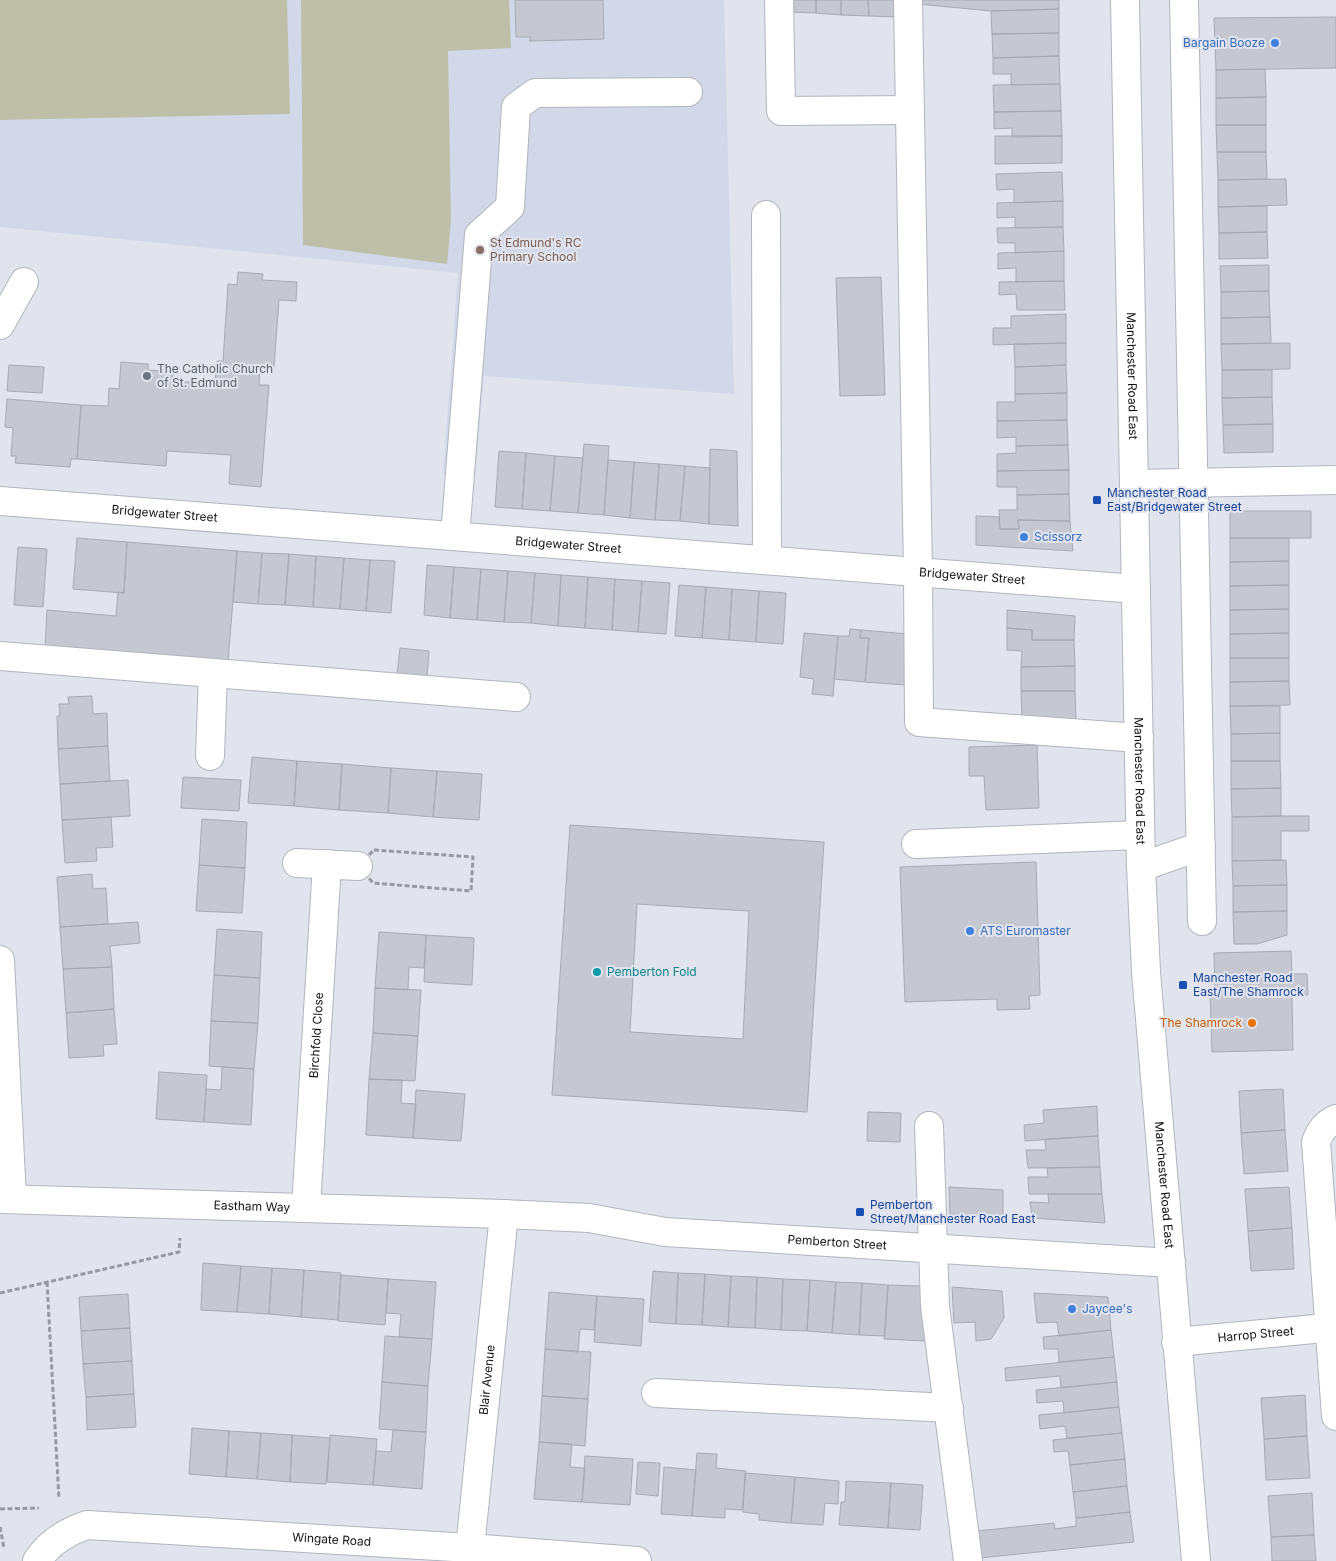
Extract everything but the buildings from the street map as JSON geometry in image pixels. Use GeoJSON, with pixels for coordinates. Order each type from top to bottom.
{"type":"FeatureCollection","features":[{"type":"Feature","properties":{"kind":"street"},"geometry":{"type":"LineString","coordinates":[[779,0],[781,111],[910,110]]}},
{"type":"Feature","properties":{"kind":"street"},"geometry":{"type":"LineString","coordinates":[[908,0],[919,722],[1139,738]]}},
{"type":"Feature","properties":{"kind":"street","name":"Manchester Road East"},"geometry":{"type":"LineString","coordinates":[[1125,0],[1141,867],[1146,972],[1196,1561]]}},
{"type":"Feature","properties":{"kind":"street"},"geometry":{"type":"LineString","coordinates":[[1184,0],[1195,483],[1202,921]]}},
{"type":"Feature","properties":{"kind":"street"},"geometry":{"type":"LineString","coordinates":[[455,536],[480,235],[510,207],[516,107],[535,92],[688,92]]}},
{"type":"Feature","properties":{"kind":"street"},"geometry":{"type":"LineString","coordinates":[[766,215],[767,560]]}},
{"type":"Feature","properties":{"kind":"street"},"geometry":{"type":"LineString","coordinates":[[0,325],[24,282]]}},
{"type":"Feature","properties":{"kind":"street"},"geometry":{"type":"LineString","coordinates":[[1134,484],[1336,480]]}},
{"type":"Feature","properties":{"kind":"street","name":"Bridgewater Street"},"geometry":{"type":"LineString","coordinates":[[0,501],[1136,589]]}},
{"type":"Feature","properties":{"kind":"street"},"geometry":{"type":"LineString","coordinates":[[0,656],[516,697]]}},
{"type":"Feature","properties":{"kind":"street"},"geometry":{"type":"LineString","coordinates":[[210,756],[213,673]]}},
{"type":"Feature","properties":{"kind":"street"},"geometry":{"type":"LineString","coordinates":[[916,844],[1140,835]]}},
{"type":"Feature","properties":{"kind":"street"},"geometry":{"type":"LineString","coordinates":[[1141,867],[1201,846]]}},
{"type":"Feature","properties":{"kind":"street"},"geometry":{"type":"LineString","coordinates":[[297,863],[358,866]]}},
{"type":"Feature","properties":{"kind":"street","name":"Birchfold Close"},"geometry":{"type":"LineString","coordinates":[[306,1206],[327,864]]}},
{"type":"Feature","properties":{"kind":"street"},"geometry":{"type":"LineString","coordinates":[[0,960],[6,1198]]}},
{"type":"Feature","properties":{"kind":"street"},"geometry":{"type":"LineString","coordinates":[[1336,1119],[1327,1123],[1320,1132],[1316,1142],[1333,1328],[1336,1416]]}},
{"type":"Feature","properties":{"kind":"street"},"geometry":{"type":"LineString","coordinates":[[929,1126],[935,1306],[968,1561]]}},
{"type":"Feature","properties":{"kind":"street","name":"Eastham Way"},"geometry":{"type":"LineString","coordinates":[[6,1198],[306,1206],[504,1214]]}},
{"type":"Feature","properties":{"kind":"street","name":"Pemberton Street"},"geometry":{"type":"LineString","coordinates":[[504,1214],[589,1218],[665,1232],[1171,1263]]}},
{"type":"Feature","properties":{"kind":"street","name":"Blair Avenue"},"geometry":{"type":"LineString","coordinates":[[470,1548],[504,1214]]}},
{"type":"Feature","properties":{"kind":"street","name":"Harrop Street"},"geometry":{"type":"LineString","coordinates":[[1176,1342],[1333,1328]]}},
{"type":"Feature","properties":{"kind":"street"},"geometry":{"type":"LineString","coordinates":[[656,1393],[949,1408]]}},
{"type":"Feature","properties":{"kind":"street","name":"Wingate Road"},"geometry":{"type":"LineString","coordinates":[[37,1561],[44,1549],[57,1539],[72,1530],[87,1525],[470,1548],[638,1561]]}},
{"type":"Feature","properties":{"kind":"path"},"geometry":{"type":"LineString","coordinates":[[374,850],[474,858],[471,891],[373,883],[358,866],[374,850]]}},
{"type":"Feature","properties":{"kind":"path"},"geometry":{"type":"LineString","coordinates":[[0,1294],[179,1252],[183,1203]]}},
{"type":"Feature","properties":{"kind":"path"},"geometry":{"type":"LineString","coordinates":[[47,1282],[60,1508]]}},
{"type":"Feature","properties":{"kind":"path"},"geometry":{"type":"LineString","coordinates":[[0,1527],[5,1552]]}},
{"type":"Feature","properties":{"kind":"shaded area","name":"St Edmund's RC Primary School"},"geometry":{"type":"Polygon","coordinates":[[[0,0],[724,0],[734,394],[484,376],[475,477],[443,474],[458,273],[0,227],[0,0]]]}},
{"type":"Feature","properties":{"kind":"green space"},"geometry":{"type":"Polygon","coordinates":[[[0,0],[287,0],[290,114],[0,120],[0,0]]]}},
{"type":"Feature","properties":{"kind":"green space"},"geometry":{"type":"Polygon","coordinates":[[[301,0],[509,0],[511,48],[448,51],[451,221],[447,264],[303,245],[301,0]]]}},
{"type":"Feature","properties":{"kind":"place","name":"Bargain Booze"},"geometry":{"type":"Point","coordinates":[1275,43]}},
{"type":"Feature","properties":{"kind":"place","name":"St Edmund's RC Primary School"},"geometry":{"type":"Point","coordinates":[480,250]}},
{"type":"Feature","properties":{"kind":"place","name":"The Catholic Church of St. Edmund"},"geometry":{"type":"Point","coordinates":[147,376]}},
{"type":"Feature","properties":{"kind":"place","name":"Manchester Road East/Bridgewater Street"},"geometry":{"type":"Point","coordinates":[1097,500]}},
{"type":"Feature","properties":{"kind":"place","name":"Scissorz"},"geometry":{"type":"Point","coordinates":[1024,537]}},
{"type":"Feature","properties":{"kind":"place","name":"ATS Euromaster"},"geometry":{"type":"Point","coordinates":[970,931]}},
{"type":"Feature","properties":{"kind":"place","name":"Pemberton Fold"},"geometry":{"type":"Point","coordinates":[597,972]}},
{"type":"Feature","properties":{"kind":"place","name":"Manchester Road East/The Shamrock"},"geometry":{"type":"Point","coordinates":[1183,985]}},
{"type":"Feature","properties":{"kind":"place","name":"The Shamrock"},"geometry":{"type":"Point","coordinates":[1252,1023]}},
{"type":"Feature","properties":{"kind":"place","name":"Pemberton Street/Manchester Road East"},"geometry":{"type":"Point","coordinates":[860,1212]}},
{"type":"Feature","properties":{"kind":"place","name":"Jaycee's"},"geometry":{"type":"Point","coordinates":[1072,1309]}}]}
